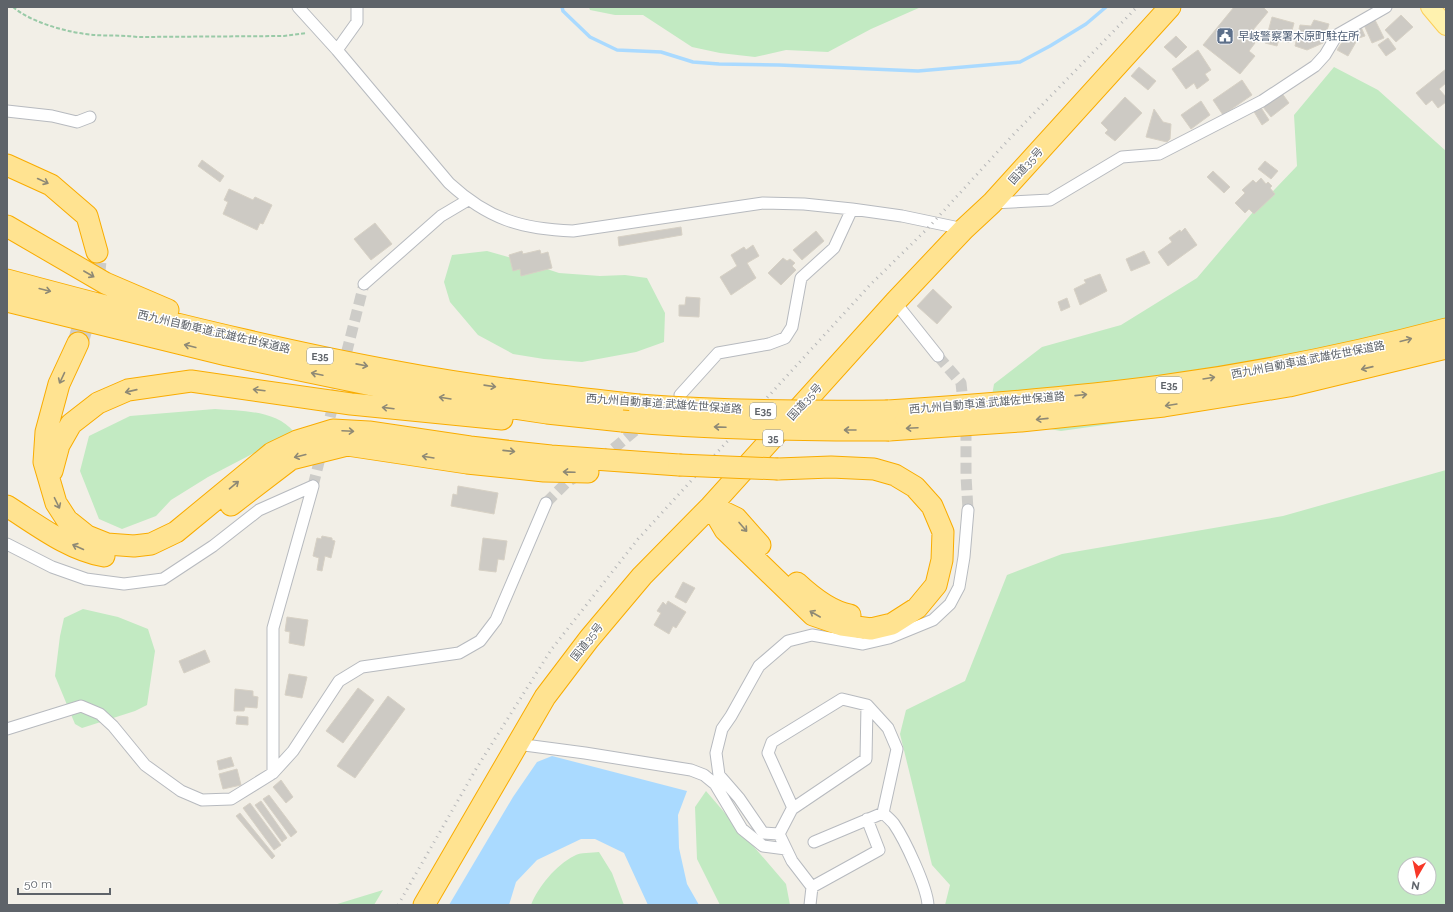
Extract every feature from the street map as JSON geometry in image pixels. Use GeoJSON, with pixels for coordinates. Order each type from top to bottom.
{"type":"FeatureCollection","features":[{"type":"Feature","properties":{"kind":"highway","name":"国道35号"},"geometry":{"type":"LineString","coordinates":[[424,905],[545,697],[589,639],[642,576],[711,506],[895,302],[964,229],[992,203],[1170,7]]}},
{"type":"Feature","properties":{"kind":"highway"},"geometry":{"type":"LineString","coordinates":[[7,165],[51,185],[87,216],[97,252]]}},
{"type":"Feature","properties":{"kind":"highway"},"geometry":{"type":"LineString","coordinates":[[7,226],[105,283],[167,310],[330,359]]}},
{"type":"Feature","properties":{"kind":"highway","name":"西九州自動車道;武雄佐世保道路"},"geometry":{"type":"LineString","coordinates":[[7,280],[223,335],[330,359],[398,372],[468,383],[638,405],[889,420],[1021,421],[1164,406],[1289,386],[1402,360],[1446,348]]}},
{"type":"Feature","properties":{"kind":"highway","name":"西九州自動車道;武雄佐世保道路"},"geometry":{"type":"LineString","coordinates":[[7,301],[227,354],[396,390],[547,413],[672,426],[809,430],[1019,402],[1162,386],[1287,366],[1446,329]]}},
{"type":"Feature","properties":{"kind":"highway"},"geometry":{"type":"LineString","coordinates":[[78,343],[59,384],[46,432],[44,462],[56,503],[67,520],[87,536],[107,544],[134,546],[151,544],[176,532],[272,453],[297,441],[333,430],[369,432],[470,447],[678,470]]}},
{"type":"Feature","properties":{"kind":"highway"},"geometry":{"type":"LineString","coordinates":[[50,482],[59,445],[71,424],[98,403],[128,390],[191,380],[352,404],[488,419],[622,421]]}},
{"type":"Feature","properties":{"kind":"highway"},"geometry":{"type":"LineString","coordinates":[[7,506],[63,540],[94,554],[125,560],[150,556],[170,548],[196,532],[291,459],[347,445],[467,463],[544,471],[678,470],[777,474],[831,467],[874,469],[895,475],[915,486],[932,506],[942,532],[942,560],[936,585],[917,608],[892,624],[871,629],[842,625],[813,615],[725,530],[711,506]]}},
{"type":"Feature","properties":{"kind":"main road"},"geometry":{"type":"LineString","coordinates":[[1430,7],[1446,26]]}},
{"type":"Feature","properties":{"kind":"street"},"geometry":{"type":"LineString","coordinates":[[298,7],[319,32],[337,50],[449,183],[468,200],[514,224],[545,230],[573,231],[763,203],[804,204],[852,209],[902,216],[964,229]]}},
{"type":"Feature","properties":{"kind":"street"},"geometry":{"type":"LineString","coordinates":[[337,50],[357,22],[356,7]]}},
{"type":"Feature","properties":{"kind":"street"},"geometry":{"type":"LineString","coordinates":[[992,203],[1050,200],[1122,157],[1159,154],[1262,101],[1315,66],[1325,55],[1337,35],[1386,7]]}},
{"type":"Feature","properties":{"kind":"street"},"geometry":{"type":"LineString","coordinates":[[7,111],[52,116],[77,122],[90,117]]}},
{"type":"Feature","properties":{"kind":"street"},"geometry":{"type":"LineString","coordinates":[[364,284],[441,216],[468,200]]}},
{"type":"Feature","properties":{"kind":"street"},"geometry":{"type":"LineString","coordinates":[[680,394],[718,353],[769,344],[785,338],[792,327],[801,278],[834,248],[852,209]]}},
{"type":"Feature","properties":{"kind":"street"},"geometry":{"type":"LineString","coordinates":[[895,302],[938,356]]}},
{"type":"Feature","properties":{"kind":"street"},"geometry":{"type":"LineString","coordinates":[[7,544],[52,567],[86,579],[124,584],[163,579],[212,546],[260,510],[313,486],[273,628],[273,773]]}},
{"type":"Feature","properties":{"kind":"street"},"geometry":{"type":"LineString","coordinates":[[7,729],[82,706],[100,714],[113,726],[145,765],[181,790],[202,800],[231,799],[273,773],[294,751],[339,681],[362,667],[459,653],[480,641],[496,620],[546,503]]}},
{"type":"Feature","properties":{"kind":"street"},"geometry":{"type":"LineString","coordinates":[[779,834],[763,833],[739,798],[720,774],[716,753],[722,729],[759,666],[788,641],[812,635],[864,644],[889,638],[933,620],[950,604],[958,587],[964,557],[968,510]]}},
{"type":"Feature","properties":{"kind":"street"},"geometry":{"type":"LineString","coordinates":[[793,808],[768,753],[772,742],[842,699],[868,705],[888,728],[897,749],[883,813]]}},
{"type":"Feature","properties":{"kind":"street"},"geometry":{"type":"LineString","coordinates":[[779,834],[793,808],[866,759],[868,705]]}},
{"type":"Feature","properties":{"kind":"street"},"geometry":{"type":"LineString","coordinates":[[517,744],[585,753],[690,770],[704,775],[716,784],[742,828],[763,846],[786,848]]}},
{"type":"Feature","properties":{"kind":"street"},"geometry":{"type":"LineString","coordinates":[[814,842],[883,813]]}},
{"type":"Feature","properties":{"kind":"street"},"geometry":{"type":"LineString","coordinates":[[883,813],[893,824],[914,862],[928,898],[928,905]]}},
{"type":"Feature","properties":{"kind":"street"},"geometry":{"type":"LineString","coordinates":[[812,887],[879,850],[868,819]]}},
{"type":"Feature","properties":{"kind":"street"},"geometry":{"type":"LineString","coordinates":[[779,834],[792,861],[812,887],[810,905]]}},
{"type":"Feature","properties":{"kind":"path"},"geometry":{"type":"LineString","coordinates":[[13,7],[22,14],[40,23],[94,35],[122,35],[138,37],[284,36],[319,32]]}},
{"type":"Feature","properties":{"kind":"green space"},"geometry":{"type":"Polygon","coordinates":[[[589,7],[921,7],[871,29],[828,52],[786,50],[755,57],[720,53],[692,47],[643,15],[615,15],[590,10],[589,7]]]}},
{"type":"Feature","properties":{"kind":"green space"},"geometry":{"type":"Polygon","coordinates":[[[1334,67],[1378,90],[1446,151],[1446,337],[1183,414],[1061,431],[1009,422],[990,407],[994,384],[1042,347],[1121,325],[1197,278],[1253,212],[1297,166],[1294,115],[1334,67]]]}},
{"type":"Feature","properties":{"kind":"green space"},"geometry":{"type":"Polygon","coordinates":[[[487,251],[559,273],[600,276],[625,275],[647,278],[665,313],[664,342],[636,352],[582,362],[544,359],[513,354],[478,335],[450,302],[444,282],[452,255],[487,251]]]}},
{"type":"Feature","properties":{"kind":"green space"},"geometry":{"type":"Polygon","coordinates":[[[215,409],[258,413],[278,419],[294,432],[208,477],[171,500],[156,516],[122,529],[99,519],[80,471],[89,436],[130,416],[215,409]]]}},
{"type":"Feature","properties":{"kind":"green space"},"geometry":{"type":"Polygon","coordinates":[[[1446,470],[1446,905],[945,905],[950,885],[932,865],[900,734],[906,710],[965,681],[1007,575],[1062,554],[1283,516],[1446,470]]]}},
{"type":"Feature","properties":{"kind":"green space"},"geometry":{"type":"Polygon","coordinates":[[[83,609],[118,617],[148,629],[155,651],[147,705],[135,711],[82,728],[75,724],[55,676],[64,618],[83,609]]]}},
{"type":"Feature","properties":{"kind":"green space"},"geometry":{"type":"Polygon","coordinates":[[[706,791],[786,884],[790,905],[720,905],[697,859],[695,807],[706,791]]]}},
{"type":"Feature","properties":{"kind":"green space"},"geometry":{"type":"Polygon","coordinates":[[[599,852],[612,873],[624,905],[531,905],[538,891],[548,877],[567,860],[583,853],[599,852]]]}},
{"type":"Feature","properties":{"kind":"green space"},"geometry":{"type":"Polygon","coordinates":[[[383,890],[374,905],[334,905],[383,890]]]}},
{"type":"Feature","properties":{"kind":"water"},"geometry":{"type":"Polygon","coordinates":[[[552,756],[687,791],[678,815],[679,848],[687,884],[699,905],[648,905],[624,853],[595,839],[581,839],[537,860],[516,882],[509,905],[449,905],[513,797],[537,762],[552,756]]]}},
{"type":"Feature","properties":{"kind":"building"},"geometry":{"type":"Polygon","coordinates":[[[1234,7],[1263,7],[1268,12],[1248,36],[1255,43],[1249,51],[1255,56],[1240,74],[1203,45],[1234,7]]]}},
{"type":"Feature","properties":{"kind":"building"},"geometry":{"type":"Polygon","coordinates":[[[1401,15],[1413,27],[1396,42],[1385,30],[1401,15]]]}},
{"type":"Feature","properties":{"kind":"building"},"geometry":{"type":"Polygon","coordinates":[[[1272,17],[1294,23],[1289,42],[1279,39],[1277,46],[1265,43],[1272,17]]]}},
{"type":"Feature","properties":{"kind":"building"},"geometry":{"type":"Polygon","coordinates":[[[1314,20],[1329,24],[1323,43],[1307,50],[1295,46],[1300,25],[1311,26],[1314,20]]]}},
{"type":"Feature","properties":{"kind":"building"},"geometry":{"type":"Polygon","coordinates":[[[1375,20],[1384,38],[1372,43],[1364,25],[1375,20]]]}},
{"type":"Feature","properties":{"kind":"building"},"geometry":{"type":"Polygon","coordinates":[[[1361,27],[1365,36],[1359,38],[1356,29],[1361,27]]]}},
{"type":"Feature","properties":{"kind":"building"},"geometry":{"type":"Polygon","coordinates":[[[1176,36],[1187,47],[1176,58],[1164,47],[1176,36]]]}},
{"type":"Feature","properties":{"kind":"building"},"geometry":{"type":"Polygon","coordinates":[[[1346,36],[1356,42],[1348,56],[1337,50],[1346,36]]]}},
{"type":"Feature","properties":{"kind":"building"},"geometry":{"type":"Polygon","coordinates":[[[1388,38],[1396,49],[1386,56],[1378,45],[1388,38]]]}},
{"type":"Feature","properties":{"kind":"building"},"geometry":{"type":"Polygon","coordinates":[[[1198,50],[1211,70],[1205,74],[1209,80],[1197,89],[1194,83],[1186,89],[1172,69],[1198,50]]]}},
{"type":"Feature","properties":{"kind":"building"},"geometry":{"type":"Polygon","coordinates":[[[1139,67],[1156,81],[1148,90],[1131,76],[1139,67]]]}},
{"type":"Feature","properties":{"kind":"building"},"geometry":{"type":"Polygon","coordinates":[[[1446,69],[1446,83],[1439,89],[1446,97],[1446,102],[1438,108],[1432,100],[1426,105],[1416,93],[1446,69]]]}},
{"type":"Feature","properties":{"kind":"building"},"geometry":{"type":"Polygon","coordinates":[[[1242,80],[1252,95],[1223,115],[1213,100],[1242,80]]]}},
{"type":"Feature","properties":{"kind":"building"},"geometry":{"type":"Polygon","coordinates":[[[1281,92],[1289,103],[1271,117],[1263,107],[1281,92]]]}},
{"type":"Feature","properties":{"kind":"building"},"geometry":{"type":"Polygon","coordinates":[[[1125,97],[1142,113],[1115,141],[1105,133],[1108,130],[1101,123],[1125,97]]]}},
{"type":"Feature","properties":{"kind":"building"},"geometry":{"type":"Polygon","coordinates":[[[1201,101],[1210,115],[1191,129],[1181,115],[1201,101]]]}},
{"type":"Feature","properties":{"kind":"building"},"geometry":{"type":"Polygon","coordinates":[[[1260,106],[1269,120],[1262,125],[1253,110],[1260,106]]]}},
{"type":"Feature","properties":{"kind":"building"},"geometry":{"type":"Polygon","coordinates":[[[1154,109],[1163,122],[1171,124],[1170,139],[1167,142],[1146,137],[1154,109]]]}},
{"type":"Feature","properties":{"kind":"building"},"geometry":{"type":"Polygon","coordinates":[[[202,160],[224,176],[220,182],[198,166],[202,160]]]}},
{"type":"Feature","properties":{"kind":"building"},"geometry":{"type":"Polygon","coordinates":[[[1265,161],[1278,171],[1271,179],[1258,169],[1265,161]]]}},
{"type":"Feature","properties":{"kind":"building"},"geometry":{"type":"Polygon","coordinates":[[[1213,171],[1230,187],[1224,193],[1207,177],[1213,171]]]}},
{"type":"Feature","properties":{"kind":"building"},"geometry":{"type":"Polygon","coordinates":[[[1261,178],[1266,184],[1268,182],[1272,186],[1270,188],[1275,194],[1254,214],[1249,209],[1245,213],[1235,203],[1245,193],[1242,190],[1253,180],[1256,183],[1261,178]]]}},
{"type":"Feature","properties":{"kind":"building"},"geometry":{"type":"Polygon","coordinates":[[[229,189],[253,200],[255,197],[272,205],[263,224],[260,223],[257,230],[223,214],[228,202],[224,200],[229,189]]]}},
{"type":"Feature","properties":{"kind":"building"},"geometry":{"type":"Polygon","coordinates":[[[375,223],[392,244],[371,260],[354,239],[375,223]]]}},
{"type":"Feature","properties":{"kind":"building"},"geometry":{"type":"Polygon","coordinates":[[[681,227],[682,235],[619,246],[618,237],[681,227]]]}},
{"type":"Feature","properties":{"kind":"building"},"geometry":{"type":"Polygon","coordinates":[[[1185,228],[1197,245],[1168,266],[1158,252],[1172,242],[1169,238],[1180,230],[1181,232],[1185,228]]]}},
{"type":"Feature","properties":{"kind":"building"},"geometry":{"type":"Polygon","coordinates":[[[816,231],[824,241],[802,260],[793,250],[816,231]]]}},
{"type":"Feature","properties":{"kind":"building"},"geometry":{"type":"Polygon","coordinates":[[[753,245],[759,256],[747,263],[756,278],[731,295],[720,277],[737,266],[731,255],[744,247],[746,250],[753,245]]]}},
{"type":"Feature","properties":{"kind":"building"},"geometry":{"type":"Polygon","coordinates":[[[540,250],[541,254],[548,252],[552,268],[521,276],[520,269],[513,271],[509,255],[522,251],[523,254],[540,250]]]}},
{"type":"Feature","properties":{"kind":"building"},"geometry":{"type":"Polygon","coordinates":[[[1144,251],[1150,263],[1131,271],[1126,259],[1144,251]]]}},
{"type":"Feature","properties":{"kind":"building"},"geometry":{"type":"Polygon","coordinates":[[[783,258],[787,261],[790,259],[795,263],[792,266],[796,270],[781,285],[768,273],[783,258]]]}},
{"type":"Feature","properties":{"kind":"building"},"geometry":{"type":"Polygon","coordinates":[[[1100,274],[1107,291],[1080,305],[1074,289],[1086,283],[1084,280],[1100,274]]]}},
{"type":"Feature","properties":{"kind":"building"},"geometry":{"type":"Polygon","coordinates":[[[933,289],[952,307],[937,324],[917,306],[933,289]]]}},
{"type":"Feature","properties":{"kind":"building"},"geometry":{"type":"Polygon","coordinates":[[[686,297],[700,298],[699,317],[679,316],[679,305],[685,305],[686,297]]]}},
{"type":"Feature","properties":{"kind":"building"},"geometry":{"type":"Polygon","coordinates":[[[1067,298],[1070,307],[1061,311],[1058,302],[1067,298]]]}},
{"type":"Feature","properties":{"kind":"building"},"geometry":{"type":"Polygon","coordinates":[[[458,486],[498,493],[494,514],[451,506],[453,494],[457,495],[458,486]]]}},
{"type":"Feature","properties":{"kind":"building"},"geometry":{"type":"Polygon","coordinates":[[[322,536],[332,538],[332,540],[335,541],[331,558],[325,556],[322,571],[317,570],[319,558],[313,556],[317,538],[321,539],[322,536]]]}},
{"type":"Feature","properties":{"kind":"building"},"geometry":{"type":"Polygon","coordinates":[[[483,538],[507,541],[504,560],[498,559],[496,572],[479,570],[483,538]]]}},
{"type":"Feature","properties":{"kind":"building"},"geometry":{"type":"Polygon","coordinates":[[[683,582],[695,588],[686,603],[675,597],[683,582]]]}},
{"type":"Feature","properties":{"kind":"building"},"geometry":{"type":"Polygon","coordinates":[[[668,601],[686,612],[676,628],[673,626],[669,634],[654,625],[661,613],[657,611],[663,602],[666,605],[668,601]]]}},
{"type":"Feature","properties":{"kind":"building"},"geometry":{"type":"Polygon","coordinates":[[[287,617],[308,620],[304,646],[289,643],[290,632],[285,631],[287,617]]]}},
{"type":"Feature","properties":{"kind":"building"},"geometry":{"type":"Polygon","coordinates":[[[205,650],[210,662],[184,673],[179,661],[205,650]]]}},
{"type":"Feature","properties":{"kind":"building"},"geometry":{"type":"Polygon","coordinates":[[[289,674],[307,677],[302,698],[285,695],[289,674]]]}},
{"type":"Feature","properties":{"kind":"building"},"geometry":{"type":"Polygon","coordinates":[[[358,688],[374,700],[343,743],[326,731],[358,688]]]}},
{"type":"Feature","properties":{"kind":"building"},"geometry":{"type":"Polygon","coordinates":[[[235,689],[253,691],[253,696],[258,697],[257,708],[245,707],[244,711],[234,711],[235,689]]]}},
{"type":"Feature","properties":{"kind":"building"},"geometry":{"type":"Polygon","coordinates":[[[388,696],[405,709],[355,778],[337,766],[388,696]]]}},
{"type":"Feature","properties":{"kind":"building"},"geometry":{"type":"Polygon","coordinates":[[[237,716],[248,717],[248,725],[236,724],[237,716]]]}},
{"type":"Feature","properties":{"kind":"building"},"geometry":{"type":"Polygon","coordinates":[[[231,757],[234,766],[219,770],[217,761],[231,757]]]}},
{"type":"Feature","properties":{"kind":"building"},"geometry":{"type":"Polygon","coordinates":[[[237,769],[241,785],[223,789],[219,774],[237,769]]]}},
{"type":"Feature","properties":{"kind":"building"},"geometry":{"type":"Polygon","coordinates":[[[281,780],[293,797],[286,803],[273,787],[281,780]]]}},
{"type":"Feature","properties":{"kind":"building"},"geometry":{"type":"Polygon","coordinates":[[[269,795],[297,832],[291,837],[263,799],[269,795]]]}},
{"type":"Feature","properties":{"kind":"building"},"geometry":{"type":"Polygon","coordinates":[[[261,801],[287,838],[282,842],[255,805],[261,801]]]}},
{"type":"Feature","properties":{"kind":"building"},"geometry":{"type":"Polygon","coordinates":[[[250,803],[281,845],[274,850],[243,808],[250,803]]]}},
{"type":"Feature","properties":{"kind":"building"},"geometry":{"type":"Polygon","coordinates":[[[240,813],[275,856],[272,859],[236,816],[240,813]]]}},
{"type":"Feature","properties":{"kind":"waterway"},"geometry":{"type":"LineString","coordinates":[[562,7],[563,11],[590,37],[617,50],[661,52],[693,62],[719,64],[918,71],[1020,62],[1086,24],[1106,7]]}},
{"type":"Feature","properties":{"kind":"tunnel"},"geometry":{"type":"LineString","coordinates":[[78,343],[93,289],[97,252]]}},
{"type":"Feature","properties":{"kind":"tunnel"},"geometry":{"type":"LineString","coordinates":[[326,433],[364,284]]}},
{"type":"Feature","properties":{"kind":"tunnel"},"geometry":{"type":"LineString","coordinates":[[938,356],[961,383],[966,431],[968,510]]}},
{"type":"Feature","properties":{"kind":"tunnel"},"geometry":{"type":"LineString","coordinates":[[601,459],[643,424]]}},
{"type":"Feature","properties":{"kind":"tunnel"},"geometry":{"type":"LineString","coordinates":[[313,486],[322,450]]}},
{"type":"Feature","properties":{"kind":"tunnel"},"geometry":{"type":"LineString","coordinates":[[546,503],[566,483],[580,474]]}},
{"type":"Feature","properties":{"kind":"railway"},"geometry":{"type":"LineString","coordinates":[[398,905],[476,769],[551,650],[638,539],[870,285],[928,228],[1012,136],[1137,7]]}},
{"type":"Feature","properties":{"kind":"place","name":"早岐警察署木原町駐在所"},"geometry":{"type":"Point","coordinates":[1225,36]}}]}
